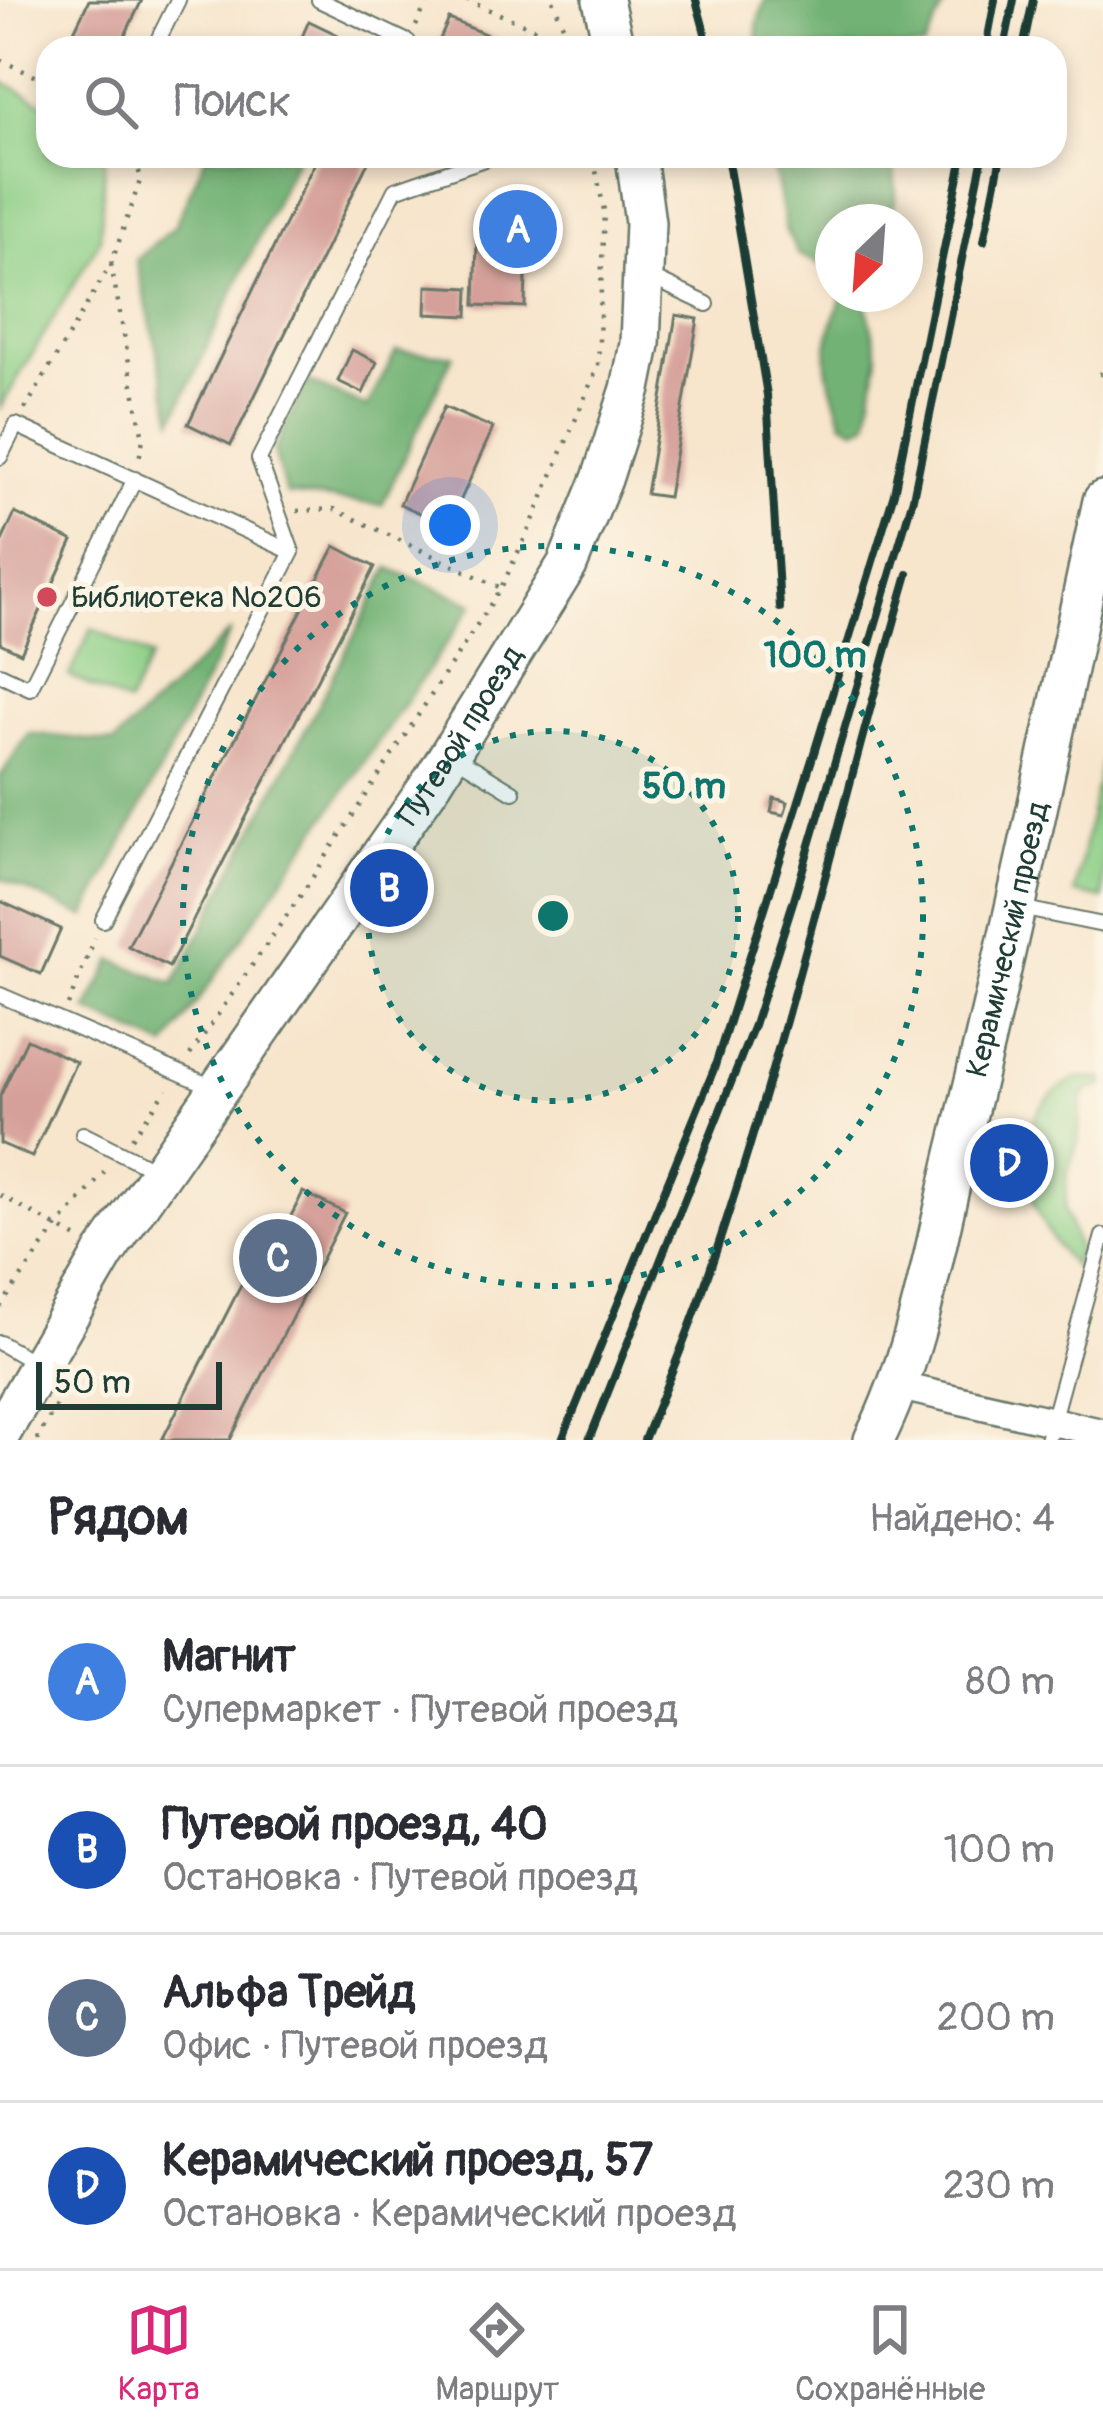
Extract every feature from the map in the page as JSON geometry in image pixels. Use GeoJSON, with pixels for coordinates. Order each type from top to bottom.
{"type":"FeatureCollection","features":[{"type":"Feature","properties":{"kind":"street"},"geometry":{"type":"LineString","coordinates":[[603,0],[611,36]]}},
{"type":"Feature","properties":{"kind":"street","name":"Путевой проезд"},"geometry":{"type":"LineString","coordinates":[[0,1434],[104,1254],[450,753],[567,565],[602,479],[640,344],[646,275],[638,168]]}},
{"type":"Feature","properties":{"kind":"street","name":"Керамический проезд"},"geometry":{"type":"LineString","coordinates":[[874,1440],[898,1386],[1017,907],[1103,500]]}},
{"type":"Feature","properties":{"kind":"street"},"geometry":{"type":"LineString","coordinates":[[898,1386],[1050,1431],[1103,1433]]}},
{"type":"Feature","properties":{"kind":"lane"},"geometry":{"type":"LineString","coordinates":[[160,36],[178,0]]}},
{"type":"Feature","properties":{"kind":"lane"},"geometry":{"type":"LineString","coordinates":[[319,0],[395,36]]}},
{"type":"Feature","properties":{"kind":"lane"},"geometry":{"type":"LineString","coordinates":[[292,552],[259,459],[395,190],[459,168]]}},
{"type":"Feature","properties":{"kind":"lane"},"geometry":{"type":"LineString","coordinates":[[646,275],[706,304]]}},
{"type":"Feature","properties":{"kind":"lane"},"geometry":{"type":"LineString","coordinates":[[0,457],[16,425],[292,552]]}},
{"type":"Feature","properties":{"kind":"lane"},"geometry":{"type":"LineString","coordinates":[[0,674],[30,688],[135,479]]}},
{"type":"Feature","properties":{"kind":"lane"},"geometry":{"type":"LineString","coordinates":[[103,920],[292,552]]}},
{"type":"Feature","properties":{"kind":"lane"},"geometry":{"type":"LineString","coordinates":[[450,753],[513,792]]}},
{"type":"Feature","properties":{"kind":"lane"},"geometry":{"type":"LineString","coordinates":[[1017,907],[1103,926]]}},
{"type":"Feature","properties":{"kind":"lane"},"geometry":{"type":"LineString","coordinates":[[0,995],[220,1090]]}},
{"type":"Feature","properties":{"kind":"lane"},"geometry":{"type":"LineString","coordinates":[[83,1134],[161,1173]]}},
{"type":"Feature","properties":{"kind":"lane"},"geometry":{"type":"LineString","coordinates":[[1050,1431],[1103,1236]]}},
{"type":"Feature","properties":{"kind":"lane"},"geometry":{"type":"LineString","coordinates":[[0,1342],[40,1365]]}},
{"type":"Feature","properties":{"kind":"path"},"geometry":{"type":"LineString","coordinates":[[411,36],[428,0]]}},
{"type":"Feature","properties":{"kind":"path"},"geometry":{"type":"LineString","coordinates":[[466,0],[550,36]]}},
{"type":"Feature","properties":{"kind":"path"},"geometry":{"type":"LineString","coordinates":[[553,0],[567,36]]}},
{"type":"Feature","properties":{"kind":"path"},"geometry":{"type":"LineString","coordinates":[[537,30],[537,36]]}},
{"type":"Feature","properties":{"kind":"path"},"geometry":{"type":"LineString","coordinates":[[0,59],[36,76]]}},
{"type":"Feature","properties":{"kind":"path"},"geometry":{"type":"LineString","coordinates":[[16,425],[111,264],[141,178],[138,168]]}},
{"type":"Feature","properties":{"kind":"path"},"geometry":{"type":"LineString","coordinates":[[0,1307],[57,1227],[122,1152],[178,1072],[305,889],[501,587],[598,366],[604,210],[595,168]]}},
{"type":"Feature","properties":{"kind":"path"},"geometry":{"type":"LineString","coordinates":[[111,264],[143,439],[135,479]]}},
{"type":"Feature","properties":{"kind":"path"},"geometry":{"type":"LineString","coordinates":[[275,512],[334,509],[501,587]]}},
{"type":"Feature","properties":{"kind":"path"},"geometry":{"type":"LineString","coordinates":[[61,1021],[103,920]]}},
{"type":"Feature","properties":{"kind":"path"},"geometry":{"type":"LineString","coordinates":[[0,1195],[104,1254]]}},
{"type":"Feature","properties":{"kind":"green space"},"geometry":{"type":"Polygon","coordinates":[[[765,0],[947,0],[930,36],[757,36],[765,0]]]}},
{"type":"Feature","properties":{"kind":"green space"},"geometry":{"type":"Polygon","coordinates":[[[0,80],[36,100],[36,168],[104,168],[100,240],[0,408],[0,80]]]}},
{"type":"Feature","properties":{"kind":"green space"},"geometry":{"type":"Polygon","coordinates":[[[201,168],[291,168],[173,420],[136,260],[174,227],[201,168]]]}},
{"type":"Feature","properties":{"kind":"green space"},"geometry":{"type":"Polygon","coordinates":[[[773,168],[894,168],[894,204],[815,204],[815,262],[798,254],[786,231],[773,168]]]}},
{"type":"Feature","properties":{"kind":"green space"},"geometry":{"type":"Polygon","coordinates":[[[837,312],[868,312],[878,355],[868,423],[856,428],[843,422],[831,385],[826,359],[837,312]]]}},
{"type":"Feature","properties":{"kind":"green space"},"geometry":{"type":"Polygon","coordinates":[[[396,351],[453,355],[382,505],[286,494],[274,451],[307,381],[367,407],[396,351]]]}},
{"type":"Feature","properties":{"kind":"green space"},"geometry":{"type":"Polygon","coordinates":[[[389,568],[474,604],[166,1047],[87,1010],[113,960],[174,984],[389,568]]]}},
{"type":"Feature","properties":{"kind":"green space"},"geometry":{"type":"Polygon","coordinates":[[[92,628],[151,657],[128,704],[69,676],[92,628]]]}},
{"type":"Feature","properties":{"kind":"green space"},"geometry":{"type":"Polygon","coordinates":[[[231,631],[85,917],[0,878],[0,777],[29,733],[114,743],[231,631]]]}},
{"type":"Feature","properties":{"kind":"green space"},"geometry":{"type":"Polygon","coordinates":[[[1103,755],[1103,899],[1074,893],[1103,755]]]}},
{"type":"Feature","properties":{"kind":"green space"},"geometry":{"type":"Polygon","coordinates":[[[1078,1078],[1103,1079],[1103,1086],[1090,1089],[1082,1098],[1078,1142],[1067,1174],[1065,1210],[1078,1249],[1073,1266],[1041,1219],[1026,1166],[1027,1140],[1036,1116],[1052,1095],[1078,1078]]]}},
{"type":"Feature","properties":{"kind":"building"},"geometry":{"type":"Polygon","coordinates":[[[89,0],[142,0],[125,36],[72,36],[89,0]]]}},
{"type":"Feature","properties":{"kind":"building"},"geometry":{"type":"Polygon","coordinates":[[[449,19],[490,36],[441,36],[449,19]]]}},
{"type":"Feature","properties":{"kind":"building"},"geometry":{"type":"Polygon","coordinates":[[[309,21],[338,35],[338,36],[302,36],[309,21]]]}},
{"type":"Feature","properties":{"kind":"building"},"geometry":{"type":"Polygon","coordinates":[[[312,168],[365,168],[231,445],[188,424],[312,168]]]}},
{"type":"Feature","properties":{"kind":"building"},"geometry":{"type":"Polygon","coordinates":[[[478,212],[528,214],[525,307],[475,305],[478,212]]]}},
{"type":"Feature","properties":{"kind":"building"},"geometry":{"type":"Polygon","coordinates":[[[427,286],[469,288],[468,316],[426,314],[427,286]]]}},
{"type":"Feature","properties":{"kind":"building"},"geometry":{"type":"Polygon","coordinates":[[[676,315],[698,319],[668,497],[646,494],[676,315]]]}},
{"type":"Feature","properties":{"kind":"building"},"geometry":{"type":"Polygon","coordinates":[[[352,350],[377,362],[363,393],[338,381],[352,350]]]}},
{"type":"Feature","properties":{"kind":"building"},"geometry":{"type":"Polygon","coordinates":[[[444,407],[493,428],[449,526],[400,504],[444,407]]]}},
{"type":"Feature","properties":{"kind":"building"},"geometry":{"type":"Polygon","coordinates":[[[15,513],[73,541],[21,653],[0,643],[0,545],[15,513]]]}},
{"type":"Feature","properties":{"kind":"building"},"geometry":{"type":"Polygon","coordinates":[[[335,546],[375,567],[169,967],[128,946],[335,546]]]}},
{"type":"Feature","properties":{"kind":"building"},"geometry":{"type":"Polygon","coordinates":[[[774,798],[788,802],[784,815],[771,812],[774,798]]]}},
{"type":"Feature","properties":{"kind":"building"},"geometry":{"type":"Polygon","coordinates":[[[0,901],[61,929],[41,974],[0,956],[0,901]]]}},
{"type":"Feature","properties":{"kind":"building"},"geometry":{"type":"Polygon","coordinates":[[[27,1039],[76,1062],[32,1157],[0,1143],[0,1096],[27,1039]]]}},
{"type":"Feature","properties":{"kind":"building"},"geometry":{"type":"Polygon","coordinates":[[[303,1192],[345,1213],[230,1440],[162,1440],[259,1250],[271,1256],[303,1192]]]}},
{"type":"Feature","properties":{"kind":"railway"},"geometry":{"type":"LineString","coordinates":[[696,0],[706,36]]}},
{"type":"Feature","properties":{"kind":"railway"},"geometry":{"type":"LineString","coordinates":[[988,36],[995,0]]}},
{"type":"Feature","properties":{"kind":"railway"},"geometry":{"type":"LineString","coordinates":[[1006,36],[1014,0]]}},
{"type":"Feature","properties":{"kind":"railway"},"geometry":{"type":"LineString","coordinates":[[1026,36],[1033,0]]}},
{"type":"Feature","properties":{"kind":"railway"},"geometry":{"type":"LineString","coordinates":[[729,168],[767,395],[780,608]]}},
{"type":"Feature","properties":{"kind":"railway"},"geometry":{"type":"LineString","coordinates":[[562,1440],[714,1069],[814,753],[894,493],[961,168]]}},
{"type":"Feature","properties":{"kind":"railway"},"geometry":{"type":"LineString","coordinates":[[589,1440],[754,1025],[794,899],[913,498],[981,168]]}},
{"type":"Feature","properties":{"kind":"railway"},"geometry":{"type":"LineString","coordinates":[[984,241],[999,168]]}},
{"type":"Feature","properties":{"kind":"railway"},"geometry":{"type":"LineString","coordinates":[[644,1440],[733,1199],[908,574]]}},
{"type":"Feature","properties":{"kind":"place","name":"Магнит"},"geometry":{"type":"Point","coordinates":[518,229]}},
{"type":"Feature","properties":{"kind":"place","name":"Библиотека №206"},"geometry":{"type":"Point","coordinates":[47,597]}},
{"type":"Feature","properties":{"kind":"place","name":"Путевой проезд, 40"},"geometry":{"type":"Point","coordinates":[389,888]}},
{"type":"Feature","properties":{"kind":"place","name":"Керамический проезд, 57"},"geometry":{"type":"Point","coordinates":[1009,1163]}},
{"type":"Feature","properties":{"kind":"place","name":"Альфа Трейд"},"geometry":{"type":"Point","coordinates":[278,1258]}}]}
